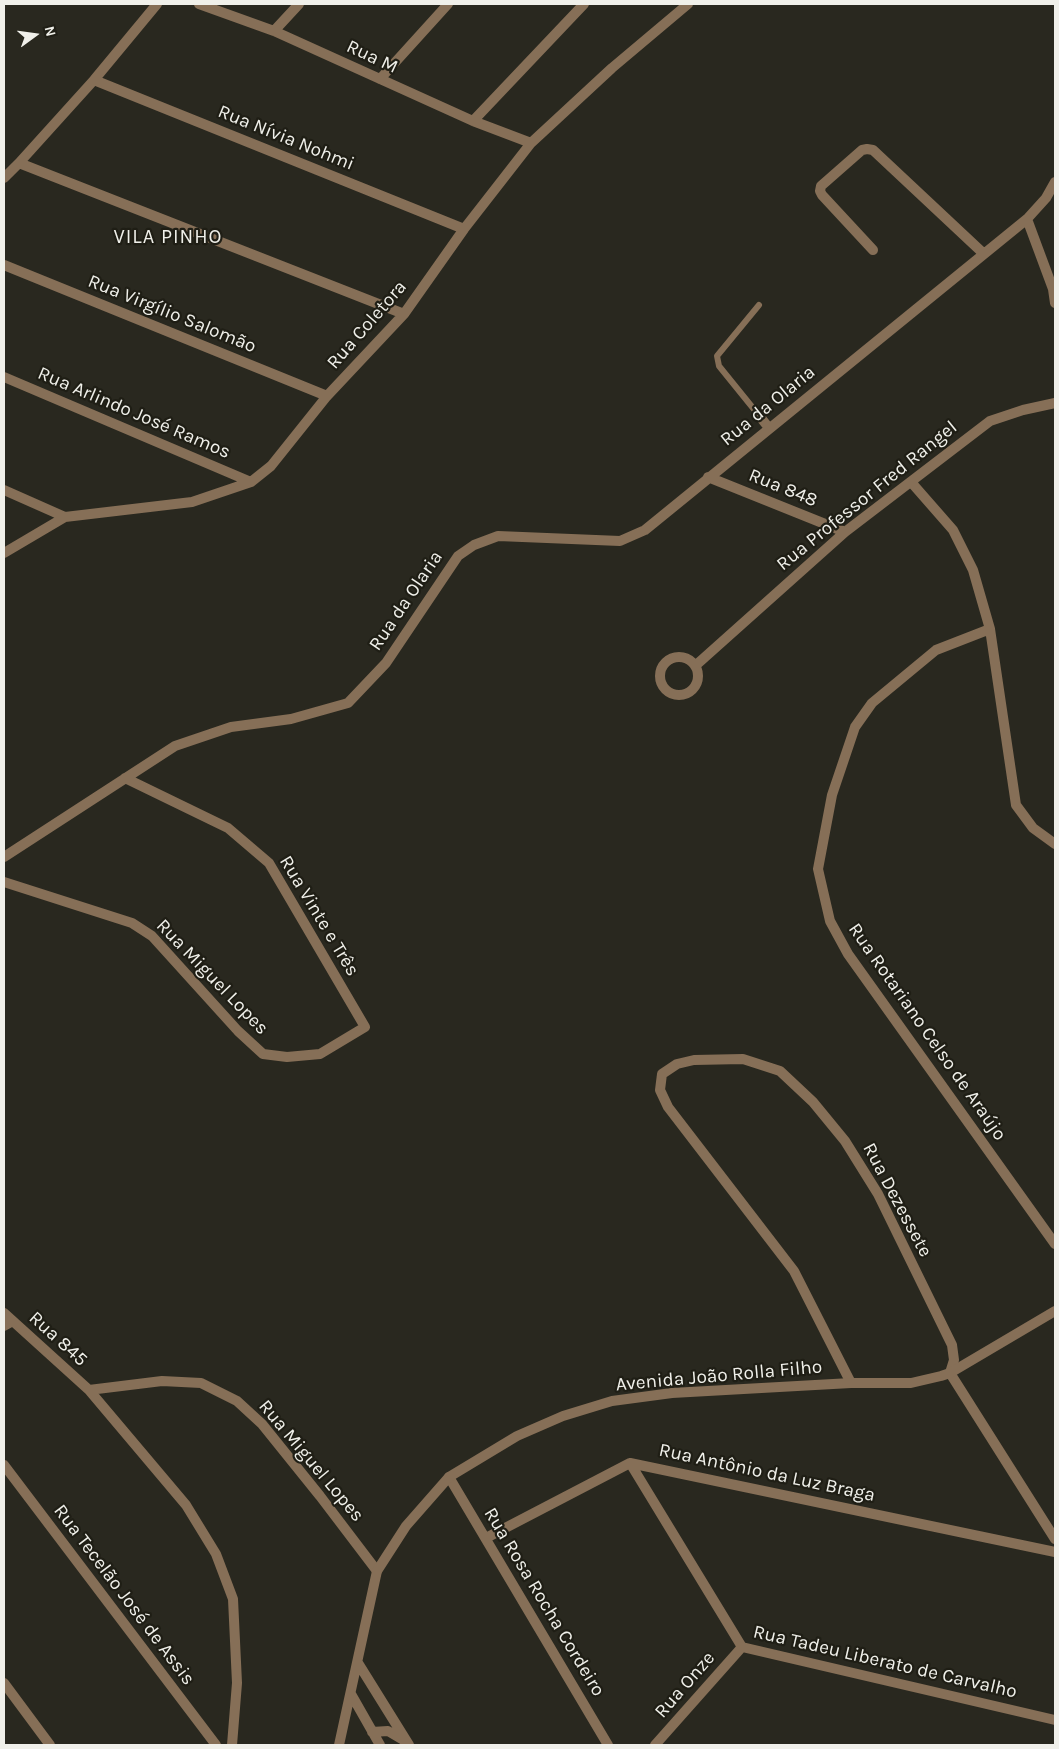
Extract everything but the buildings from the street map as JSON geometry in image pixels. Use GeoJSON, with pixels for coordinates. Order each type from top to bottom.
{"type":"FeatureCollection","features":[{"type":"Feature","properties":{"kind":"street"},"geometry":{"type":"LineString","coordinates":[[6,172],[19,163],[94,80],[157,4]]}},
{"type":"Feature","properties":{"kind":"street","name":"Rua M"},"geometry":{"type":"LineString","coordinates":[[199,4],[274,31],[473,121],[531,143]]}},
{"type":"Feature","properties":{"kind":"street"},"geometry":{"type":"LineString","coordinates":[[274,31],[298,4]]}},
{"type":"Feature","properties":{"kind":"street"},"geometry":{"type":"LineString","coordinates":[[380,79],[448,4]]}},
{"type":"Feature","properties":{"kind":"street"},"geometry":{"type":"LineString","coordinates":[[473,121],[584,4]]}},
{"type":"Feature","properties":{"kind":"street","name":"Rua Coletora"},"geometry":{"type":"LineString","coordinates":[[4,554],[65,517],[192,502],[251,482],[272,466],[327,396],[404,314],[464,229],[531,143],[612,68],[688,4]]}},
{"type":"Feature","properties":{"kind":"street","name":"Rua Nívia Nohmi"},"geometry":{"type":"LineString","coordinates":[[94,80],[464,229]]}},
{"type":"Feature","properties":{"kind":"street"},"geometry":{"type":"LineString","coordinates":[[873,250],[820,191],[821,186],[862,150],[867,149],[873,150],[984,254]]}},
{"type":"Feature","properties":{"kind":"street"},"geometry":{"type":"LineString","coordinates":[[19,163],[404,314]]}},
{"type":"Feature","properties":{"kind":"street","name":"Rua da Olaria"},"geometry":{"type":"LineString","coordinates":[[4,857],[175,746],[231,727],[291,719],[348,702],[386,663],[458,556],[474,545],[498,536],[620,541],[645,530],[1027,219],[1046,198],[1055,182]]}},
{"type":"Feature","properties":{"kind":"street"},"geometry":{"type":"LineString","coordinates":[[1027,219],[1052,289],[1055,303]]}},
{"type":"Feature","properties":{"kind":"street","name":"Rua Virgílio Salomão"},"geometry":{"type":"LineString","coordinates":[[4,265],[327,396]]}},
{"type":"Feature","properties":{"kind":"street","name":"Rua Arlindo José Ramos"},"geometry":{"type":"LineString","coordinates":[[4,377],[251,482]]}},
{"type":"Feature","properties":{"kind":"street","name":"Rua Professor Fred Rangel"},"geometry":{"type":"LineString","coordinates":[[695,666],[845,532],[990,421],[1023,410],[1055,403]]}},
{"type":"Feature","properties":{"kind":"street"},"geometry":{"type":"LineString","coordinates":[[757,413],[769,428]]}},
{"type":"Feature","properties":{"kind":"street","name":"Rua 848"},"geometry":{"type":"LineString","coordinates":[[708,478],[845,532]]}},
{"type":"Feature","properties":{"kind":"street"},"geometry":{"type":"LineString","coordinates":[[911,482],[953,530],[973,570],[990,629],[1016,805],[1033,828],[1055,844]]}},
{"type":"Feature","properties":{"kind":"street"},"geometry":{"type":"LineString","coordinates":[[4,490],[65,517]]}},
{"type":"Feature","properties":{"kind":"street","name":"Rua Rotariano Celso de Araújo"},"geometry":{"type":"LineString","coordinates":[[990,629],[936,650],[872,703],[855,728],[832,794],[818,869],[830,921],[848,954],[1055,1244]]}},
{"type":"Feature","properties":{"kind":"street","name":"Rua Vinte e Três"},"geometry":{"type":"LineString","coordinates":[[125,778],[228,828],[269,864],[365,1027]]}},
{"type":"Feature","properties":{"kind":"street","name":"Rua Miguel Lopes"},"geometry":{"type":"LineString","coordinates":[[4,882],[132,923],[152,936],[238,1031],[262,1054],[287,1057],[320,1054],[365,1027]]}},
{"type":"Feature","properties":{"kind":"street","name":"Rua Dezessete"},"geometry":{"type":"LineString","coordinates":[[850,1383],[794,1271],[668,1107],[660,1090],[662,1074],[677,1064],[694,1060],[743,1059],[780,1071],[813,1102],[845,1141],[878,1194],[952,1345],[954,1360],[950,1373]]}},
{"type":"Feature","properties":{"kind":"street","name":"Avenida João Rolla Filho"},"geometry":{"type":"LineString","coordinates":[[339,1745],[377,1571],[406,1526],[449,1477],[517,1436],[563,1416],[612,1401],[672,1393],[850,1383],[911,1383],[950,1373],[1055,1310]]}},
{"type":"Feature","properties":{"kind":"street","name":"Rua 845"},"geometry":{"type":"LineString","coordinates":[[4,1312],[8,1323],[89,1390],[186,1505],[216,1554],[233,1599],[237,1683],[232,1745]]}},
{"type":"Feature","properties":{"kind":"street"},"geometry":{"type":"LineString","coordinates":[[950,1373],[1055,1539]]}},
{"type":"Feature","properties":{"kind":"street","name":"Rua Miguel Lopes"},"geometry":{"type":"LineString","coordinates":[[89,1390],[162,1381],[200,1383],[237,1401],[262,1424],[377,1571]]}},
{"type":"Feature","properties":{"kind":"street","name":"Rua Antônio da Luz Braga"},"geometry":{"type":"LineString","coordinates":[[486,1538],[630,1462],[1055,1552]]}},
{"type":"Feature","properties":{"kind":"street","name":"Rua Tadeu Liberato de Carvalho"},"geometry":{"type":"LineString","coordinates":[[630,1462],[742,1647],[1055,1720]]}},
{"type":"Feature","properties":{"kind":"street","name":"Rua Tecelão José de Assis"},"geometry":{"type":"LineString","coordinates":[[4,1465],[216,1745]]}},
{"type":"Feature","properties":{"kind":"street","name":"Rua Rosa Rocha Cordeiro"},"geometry":{"type":"LineString","coordinates":[[449,1477],[608,1745]]}},
{"type":"Feature","properties":{"kind":"street","name":"Rua Onze"},"geometry":{"type":"LineString","coordinates":[[655,1745],[742,1647]]}},
{"type":"Feature","properties":{"kind":"street"},"geometry":{"type":"LineString","coordinates":[[358,1663],[408,1744]]}},
{"type":"Feature","properties":{"kind":"street"},"geometry":{"type":"LineString","coordinates":[[4,1683],[50,1745]]}},
{"type":"Feature","properties":{"kind":"street"},"geometry":{"type":"LineString","coordinates":[[351,1694],[380,1745]]}},
{"type":"Feature","properties":{"kind":"street"},"geometry":{"type":"LineString","coordinates":[[372,1732],[388,1731],[408,1744]]}},
{"type":"Feature","properties":{"kind":"lane"},"geometry":{"type":"LineString","coordinates":[[757,413],[719,366],[717,356],[759,305]]}},
{"type":"Feature","properties":{"kind":"district","name":"VILA PINHO"},"geometry":{"type":"Point","coordinates":[168,237]}}]}
